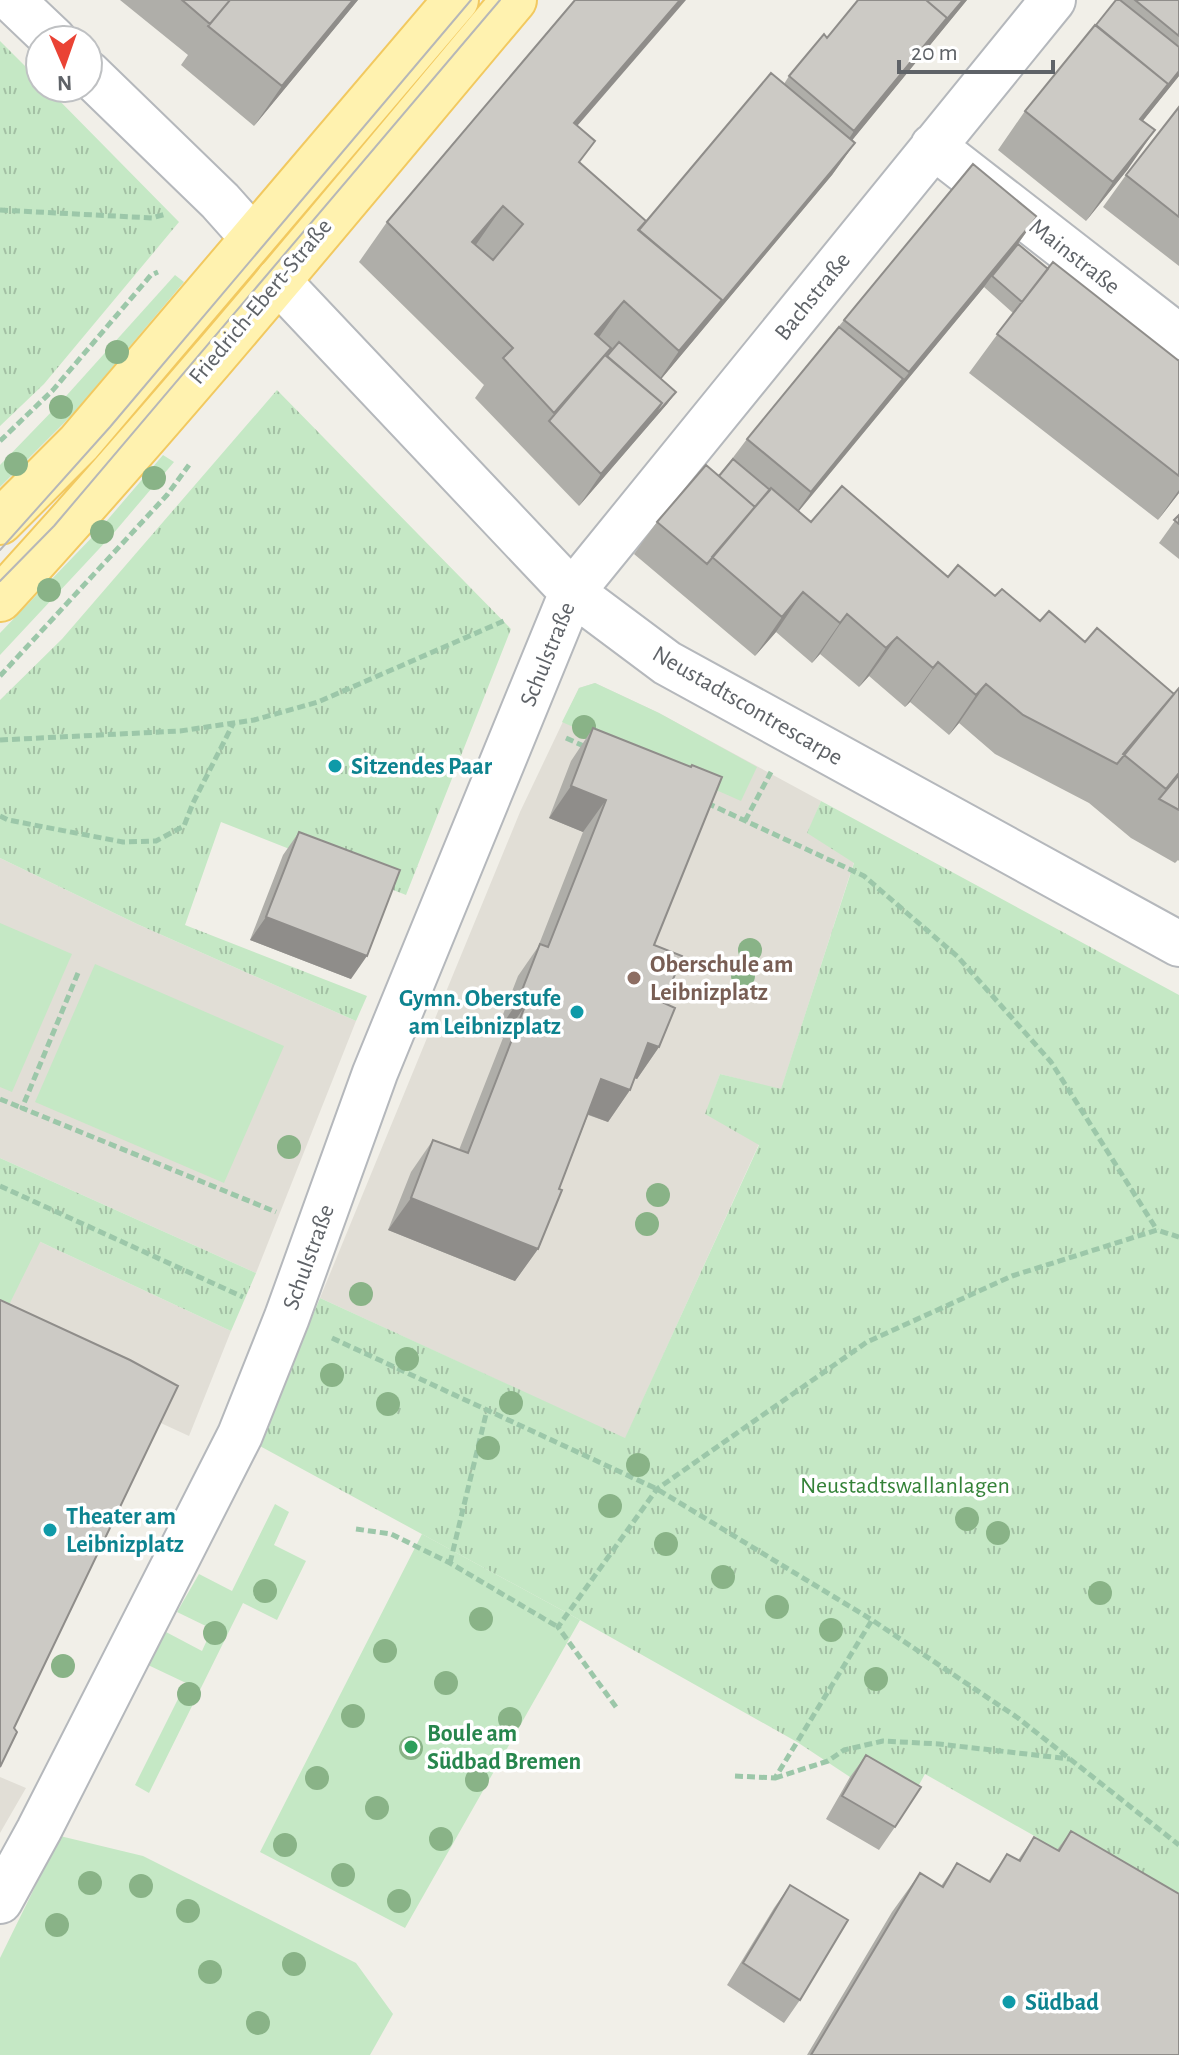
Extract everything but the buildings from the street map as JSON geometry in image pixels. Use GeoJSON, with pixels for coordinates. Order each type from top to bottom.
{"type":"FeatureCollection","features":[{"type":"Feature","properties":{"kind":"main road","name":"Friedrich-Ebert-Straße"},"geometry":{"type":"LineString","coordinates":[[0,522],[79,443],[456,0]]}},
{"type":"Feature","properties":{"kind":"main road","name":"Friedrich-Ebert-Straße"},"geometry":{"type":"LineString","coordinates":[[0,599],[74,518],[278,281],[514,0]]}},
{"type":"Feature","properties":{"kind":"street"},"geometry":{"type":"LineString","coordinates":[[12,0],[37,24]]}},
{"type":"Feature","properties":{"kind":"street","name":"Bachstraße"},"geometry":{"type":"LineString","coordinates":[[572,592],[1053,0]]}},
{"type":"Feature","properties":{"kind":"street"},"geometry":{"type":"LineString","coordinates":[[104,89],[220,201],[253,238]]}},
{"type":"Feature","properties":{"kind":"street","name":"Mainstraße"},"geometry":{"type":"LineString","coordinates":[[933,146],[1179,337]]}},
{"type":"Feature","properties":{"kind":"street","name":"Neustadtscontrescarpe"},"geometry":{"type":"LineString","coordinates":[[278,281],[572,592],[667,663],[1179,944]]}},
{"type":"Feature","properties":{"kind":"street","name":"Schulstraße"},"geometry":{"type":"LineString","coordinates":[[0,1901],[229,1459],[287,1317],[375,1073],[572,592]]}},
{"type":"Feature","properties":{"kind":"path"},"geometry":{"type":"LineString","coordinates":[[0,210],[152,218],[220,201]]}},
{"type":"Feature","properties":{"kind":"path"},"geometry":{"type":"LineString","coordinates":[[0,740],[180,731],[254,720],[318,702],[572,592]]}},
{"type":"Feature","properties":{"kind":"path"},"geometry":{"type":"LineString","coordinates":[[521,717],[591,750]]}},
{"type":"Feature","properties":{"kind":"path"},"geometry":{"type":"LineString","coordinates":[[0,816],[123,842],[156,841],[184,826],[233,724]]}},
{"type":"Feature","properties":{"kind":"path"},"geometry":{"type":"LineString","coordinates":[[703,801],[864,876],[958,957],[1051,1062],[1157,1230]]}},
{"type":"Feature","properties":{"kind":"path"},"geometry":{"type":"LineString","coordinates":[[22,1108],[78,973]]}},
{"type":"Feature","properties":{"kind":"path"},"geometry":{"type":"LineString","coordinates":[[0,1099],[318,1229]]}},
{"type":"Feature","properties":{"kind":"path"},"geometry":{"type":"LineString","coordinates":[[0,1186],[657,1489],[872,1620],[1018,1718],[1179,1845]]}},
{"type":"Feature","properties":{"kind":"path"},"geometry":{"type":"LineString","coordinates":[[558,1627],[657,1489],[867,1342],[1012,1276],[1157,1230],[1179,1237]]}},
{"type":"Feature","properties":{"kind":"path"},"geometry":{"type":"LineString","coordinates":[[450,1563],[487,1410]]}},
{"type":"Feature","properties":{"kind":"path"},"geometry":{"type":"LineString","coordinates":[[356,1529],[391,1534],[450,1563],[558,1627],[616,1707]]}},
{"type":"Feature","properties":{"kind":"path"},"geometry":{"type":"LineString","coordinates":[[775,1778],[872,1620]]}},
{"type":"Feature","properties":{"kind":"path"},"geometry":{"type":"LineString","coordinates":[[735,1776],[775,1778],[828,1761],[844,1750],[883,1741],[1071,1759]]}},
{"type":"Feature","properties":{"kind":"shaded area","name":"Oberschule am Leibnizplatz"},"geometry":{"type":"Polygon","coordinates":[[[595,683],[659,713],[821,801],[808,833],[854,862],[781,1090],[720,1074],[706,1114],[759,1144],[625,1439],[320,1298],[520,812],[579,688],[595,683]]]}},
{"type":"Feature","properties":{"kind":"shaded area"},"geometry":{"type":"Polygon","coordinates":[[[0,858],[137,924],[356,1021],[256,1273],[0,1158],[0,858]]]}},
{"type":"Feature","properties":{"kind":"shaded area"},"geometry":{"type":"Polygon","coordinates":[[[0,1223],[231,1331],[189,1436],[0,1349],[0,1223]]]}},
{"type":"Feature","properties":{"kind":"shaded area"},"geometry":{"type":"Polygon","coordinates":[[[0,1777],[26,1788],[0,1833],[0,1777]]]}},
{"type":"Feature","properties":{"kind":"green space"},"geometry":{"type":"Polygon","coordinates":[[[0,41],[24,65],[24,104],[63,104],[179,222],[44,384],[0,426],[0,41]]]}},
{"type":"Feature","properties":{"kind":"green space"},"geometry":{"type":"Polygon","coordinates":[[[175,275],[184,282],[73,414],[0,487],[0,465],[175,275]]]}},
{"type":"Feature","properties":{"kind":"green space"},"geometry":{"type":"Polygon","coordinates":[[[277,390],[511,629],[406,895],[221,822],[185,925],[367,996],[356,1021],[137,924],[0,858],[0,700],[62,639],[277,390]]]}},
{"type":"Feature","properties":{"kind":"green space"},"geometry":{"type":"Polygon","coordinates":[[[163,455],[174,462],[112,535],[0,655],[0,633],[98,531],[163,455]]]}},
{"type":"Feature","properties":{"kind":"green space"},"geometry":{"type":"Polygon","coordinates":[[[595,683],[659,713],[757,767],[741,801],[562,722],[579,688],[595,683]]]}},
{"type":"Feature","properties":{"kind":"green space","name":"Neustadtswallanlagen"},"geometry":{"type":"Polygon","coordinates":[[[821,801],[1179,995],[1179,1950],[1043,1870],[1038,1838],[925,1774],[905,1810],[797,1742],[258,1445],[320,1298],[625,1438],[759,1145],[705,1114],[720,1074],[781,1089],[854,863],[807,833],[821,801]]]}},
{"type":"Feature","properties":{"kind":"green space"},"geometry":{"type":"Polygon","coordinates":[[[0,923],[72,954],[12,1092],[0,1087],[0,923]]]}},
{"type":"Feature","properties":{"kind":"green space"},"geometry":{"type":"Polygon","coordinates":[[[95,964],[284,1046],[224,1183],[35,1102],[95,964]]]}},
{"type":"Feature","properties":{"kind":"green space"},"geometry":{"type":"Polygon","coordinates":[[[0,1158],[256,1273],[231,1331],[0,1223],[0,1158]]]}},
{"type":"Feature","properties":{"kind":"green space"},"geometry":{"type":"Polygon","coordinates":[[[0,1205],[47,1228],[7,1309],[0,1306],[0,1205]]]}},
{"type":"Feature","properties":{"kind":"green space"},"geometry":{"type":"Polygon","coordinates":[[[275,1504],[289,1512],[274,1545],[306,1561],[277,1620],[243,1603],[149,1793],[135,1785],[186,1683],[148,1665],[166,1632],[202,1651],[212,1629],[177,1612],[199,1574],[232,1591],[275,1504]]]}},
{"type":"Feature","properties":{"kind":"green space","name":"Boule am Südbad Bremen"},"geometry":{"type":"Polygon","coordinates":[[[422,1534],[580,1620],[405,1928],[260,1852],[422,1534]]]}},
{"type":"Feature","properties":{"kind":"green space"},"geometry":{"type":"Polygon","coordinates":[[[60,1836],[143,1856],[356,1963],[393,2014],[370,2055],[0,2055],[0,1958],[60,1836]]]}},
{"type":"Feature","properties":{"kind":"tram line"},"geometry":{"type":"LineString","coordinates":[[0,550],[110,427],[471,0]]}},
{"type":"Feature","properties":{"kind":"tram line"},"geometry":{"type":"LineString","coordinates":[[0,581],[54,526],[500,0]]}},
{"type":"Feature","properties":{"kind":"place","name":"Sitzendes Paar"},"geometry":{"type":"Point","coordinates":[335,766]}},
{"type":"Feature","properties":{"kind":"place","name":"Oberschule am Leibnizplatz"},"geometry":{"type":"Point","coordinates":[634,978]}},
{"type":"Feature","properties":{"kind":"place","name":"Gymn. Oberstufe am Leibnizplatz"},"geometry":{"type":"Point","coordinates":[577,1012]}},
{"type":"Feature","properties":{"kind":"place","name":"Theater am Leibnizplatz"},"geometry":{"type":"Point","coordinates":[50,1530]}},
{"type":"Feature","properties":{"kind":"place","name":"Boule am Südbad Bremen"},"geometry":{"type":"Point","coordinates":[411,1747]}},
{"type":"Feature","properties":{"kind":"place","name":"Südbad"},"geometry":{"type":"Point","coordinates":[1009,2002]}}]}
